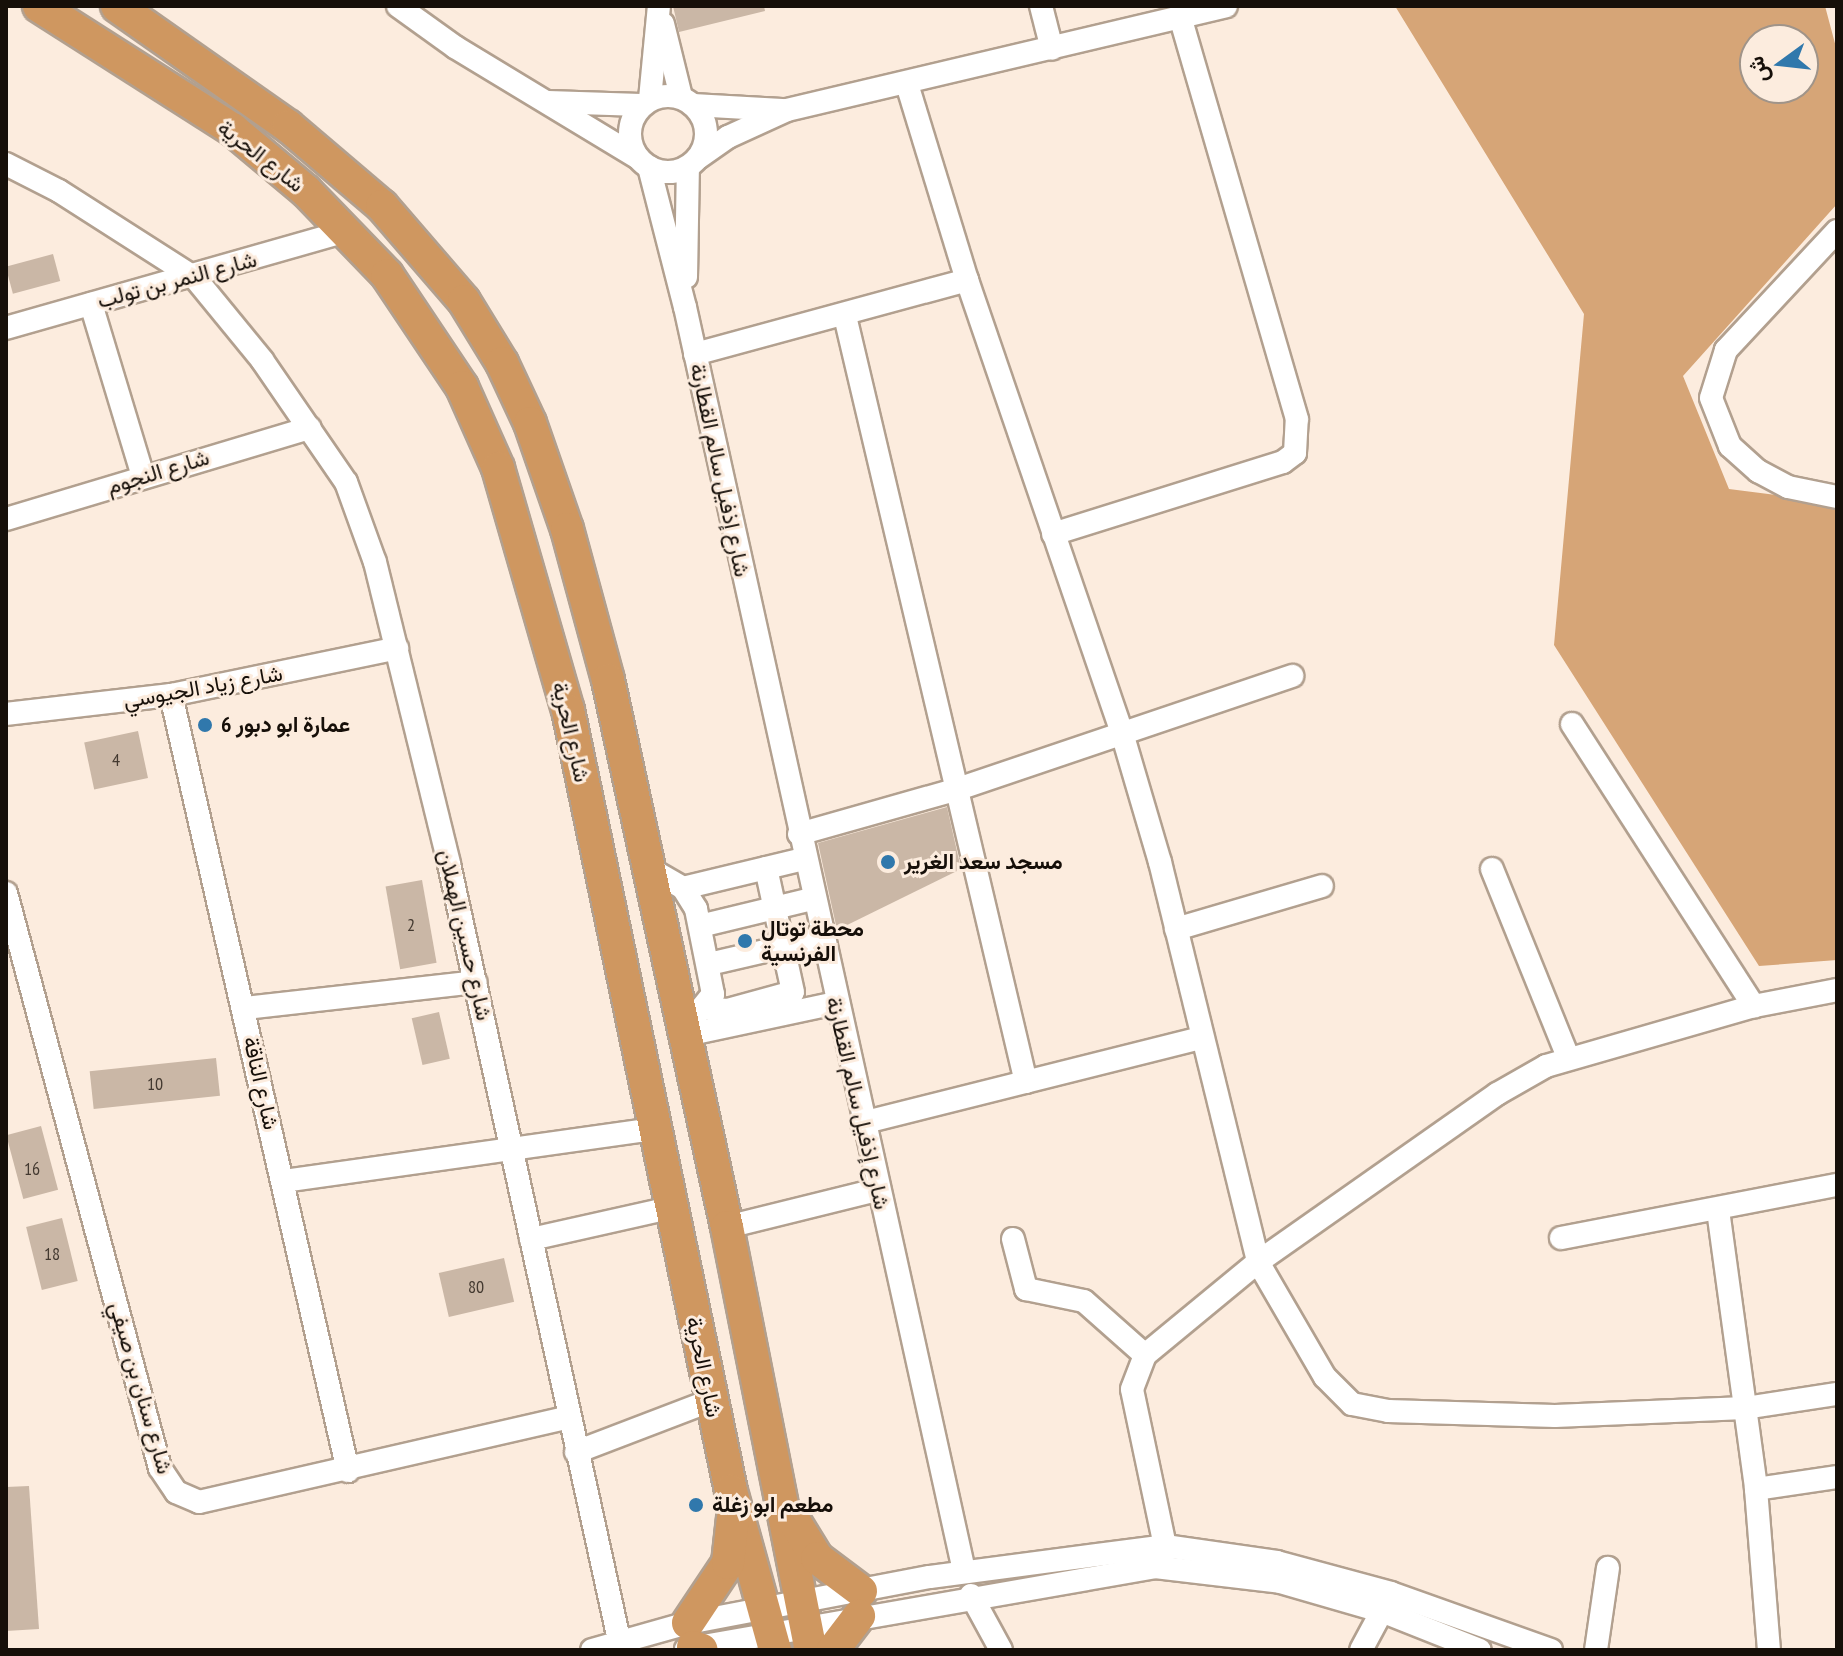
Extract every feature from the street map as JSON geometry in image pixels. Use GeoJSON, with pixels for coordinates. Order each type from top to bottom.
{"type":"FeatureCollection","features":[{"type":"Feature","properties":{"kind":"highway","name":"شارع الحرية"},"geometry":{"type":"LineString","coordinates":[[39,6],[232,129],[347,231],[427,328],[462,387],[498,468],[568,710],[731,1491],[770,1630]]}},
{"type":"Feature","properties":{"kind":"highway","name":"شارع الحرية"},"geometry":{"type":"LineString","coordinates":[[117,6],[288,126],[382,206],[464,301],[502,363],[567,529],[692,1023],[727,1227],[806,1626]]}},
{"type":"Feature","properties":{"kind":"highway"},"geometry":{"type":"LineString","coordinates":[[691,1642],[728,1563],[734,1536],[731,1491]]}},
{"type":"Feature","properties":{"kind":"highway"},"geometry":{"type":"LineString","coordinates":[[783,1501],[817,1558],[860,1603],[833,1650]]}},
{"type":"Feature","properties":{"kind":"street"},"geometry":{"type":"LineString","coordinates":[[398,6],[423,14],[543,102],[661,172],[693,162],[787,110],[1181,20],[1226,6]]}},
{"type":"Feature","properties":{"kind":"street"},"geometry":{"type":"LineString","coordinates":[[659,6],[687,101],[706,130],[693,162]]}},
{"type":"Feature","properties":{"kind":"street"},"geometry":{"type":"LineString","coordinates":[[644,162],[630,131],[646,102],[659,6]]}},
{"type":"Feature","properties":{"kind":"street"},"geometry":{"type":"LineString","coordinates":[[1041,6],[1052,49]]}},
{"type":"Feature","properties":{"kind":"street"},"geometry":{"type":"LineString","coordinates":[[1053,534],[1283,462],[1295,453],[1297,419],[1181,20]]}},
{"type":"Feature","properties":{"kind":"street"},"geometry":{"type":"LineString","coordinates":[[907,84],[967,280],[1122,733],[1176,929],[1258,1262],[1337,1392],[1365,1409],[1555,1416],[1745,1408],[1837,1394]]}},
{"type":"Feature","properties":{"kind":"street"},"geometry":{"type":"LineString","coordinates":[[543,102],[687,101],[787,110]]}},
{"type":"Feature","properties":{"kind":"street","name":"شارع إذفيل سالم القطارنة"},"geometry":{"type":"LineString","coordinates":[[644,162],[685,307],[812,899],[964,1571]]}},
{"type":"Feature","properties":{"kind":"street","name":"شارع إذفيل سالم القطارنة"},"geometry":{"type":"LineString","coordinates":[[685,307],[693,162]]}},
{"type":"Feature","properties":{"kind":"street","name":"شارع حسين الهملان"},"geometry":{"type":"LineString","coordinates":[[6,164],[59,191],[195,278],[310,428],[346,482],[361,518],[397,648],[476,982],[566,1418],[619,1640]]}},
{"type":"Feature","properties":{"kind":"street","name":"شارع النمر بن تولب"},"geometry":{"type":"LineString","coordinates":[[6,328],[195,278],[347,231]]}},
{"type":"Feature","properties":{"kind":"street"},"geometry":{"type":"LineString","coordinates":[[1833,242],[1726,350],[1711,398],[1730,446],[1758,471],[1788,487],[1837,497]]}},
{"type":"Feature","properties":{"kind":"street"},"geometry":{"type":"LineString","coordinates":[[695,354],[845,316],[967,280]]}},
{"type":"Feature","properties":{"kind":"street"},"geometry":{"type":"LineString","coordinates":[[91,304],[143,476]]}},
{"type":"Feature","properties":{"kind":"street"},"geometry":{"type":"LineString","coordinates":[[845,316],[1026,1082]]}},
{"type":"Feature","properties":{"kind":"street","name":"شارع النجوم"},"geometry":{"type":"LineString","coordinates":[[6,519],[310,428]]}},
{"type":"Feature","properties":{"kind":"street","name":"شارع زياد الجيوسي"},"geometry":{"type":"LineString","coordinates":[[6,714],[171,695],[397,648]]}},
{"type":"Feature","properties":{"kind":"street"},"geometry":{"type":"LineString","coordinates":[[799,834],[958,789],[1292,676]]}},
{"type":"Feature","properties":{"kind":"street","name":"شارع الناقة"},"geometry":{"type":"LineString","coordinates":[[171,695],[245,1008],[348,1471]]}},
{"type":"Feature","properties":{"kind":"street"},"geometry":{"type":"LineString","coordinates":[[1572,724],[1754,1006]]}},
{"type":"Feature","properties":{"kind":"street"},"geometry":{"type":"LineString","coordinates":[[683,888],[804,859]]}},
{"type":"Feature","properties":{"kind":"street"},"geometry":{"type":"LineString","coordinates":[[692,1023],[727,1010],[791,995],[794,986],[766,868]]}},
{"type":"Feature","properties":{"kind":"street"},"geometry":{"type":"LineString","coordinates":[[1492,869],[1568,1057]]}},
{"type":"Feature","properties":{"kind":"street"},"geometry":{"type":"LineString","coordinates":[[652,870],[683,888],[700,926],[713,994],[692,1023]]}},
{"type":"Feature","properties":{"kind":"street"},"geometry":{"type":"LineString","coordinates":[[1176,929],[1322,886]]}},
{"type":"Feature","properties":{"kind":"street","name":"شارع سنان بن صيفي"},"geometry":{"type":"LineString","coordinates":[[6,893],[166,1481],[186,1499],[199,1502],[348,1471],[566,1418]]}},
{"type":"Feature","properties":{"kind":"street"},"geometry":{"type":"LineString","coordinates":[[700,926],[812,899]]}},
{"type":"Feature","properties":{"kind":"street"},"geometry":{"type":"LineString","coordinates":[[709,964],[821,938]]}},
{"type":"Feature","properties":{"kind":"street"},"geometry":{"type":"LineString","coordinates":[[245,1008],[476,982]]}},
{"type":"Feature","properties":{"kind":"street"},"geometry":{"type":"LineString","coordinates":[[1155,1567],[1165,1546],[1132,1389],[1145,1355],[1258,1262],[1497,1094],[1568,1057],[1754,1006],[1837,990]]}},
{"type":"Feature","properties":{"kind":"street"},"geometry":{"type":"LineString","coordinates":[[692,1023],[835,1003]]}},
{"type":"Feature","properties":{"kind":"street"},"geometry":{"type":"LineString","coordinates":[[862,1123],[1201,1038]]}},
{"type":"Feature","properties":{"kind":"street"},"geometry":{"type":"LineString","coordinates":[[283,1181],[513,1152],[654,1129]]}},
{"type":"Feature","properties":{"kind":"street"},"geometry":{"type":"LineString","coordinates":[[1561,1238],[1837,1185]]}},
{"type":"Feature","properties":{"kind":"street"},"geometry":{"type":"LineString","coordinates":[[727,1227],[877,1190]]}},
{"type":"Feature","properties":{"kind":"street"},"geometry":{"type":"LineString","coordinates":[[531,1239],[670,1208]]}},
{"type":"Feature","properties":{"kind":"street"},"geometry":{"type":"LineString","coordinates":[[1718,1210],[1756,1489],[1769,1650]]}},
{"type":"Feature","properties":{"kind":"street"},"geometry":{"type":"LineString","coordinates":[[1013,1239],[1026,1289],[1084,1301],[1145,1355]]}},
{"type":"Feature","properties":{"kind":"street"},"geometry":{"type":"LineString","coordinates":[[576,1452],[712,1400]]}},
{"type":"Feature","properties":{"kind":"street"},"geometry":{"type":"LineString","coordinates":[[1756,1489],[1837,1477]]}},
{"type":"Feature","properties":{"kind":"street"},"geometry":{"type":"LineString","coordinates":[[592,1650],[619,1640],[691,1642],[806,1626],[860,1603],[964,1571],[1165,1546],[1241,1553],[1388,1603],[1478,1650],[1483,1625]]}},
{"type":"Feature","properties":{"kind":"street"},"geometry":{"type":"LineString","coordinates":[[860,1603],[971,1595],[1155,1567],[1266,1579],[1388,1603],[1483,1625],[1551,1650]]}},
{"type":"Feature","properties":{"kind":"street"},"geometry":{"type":"LineString","coordinates":[[1596,1650],[1608,1568]]}},
{"type":"Feature","properties":{"kind":"street"},"geometry":{"type":"LineString","coordinates":[[971,1595],[1001,1650]]}},
{"type":"Feature","properties":{"kind":"street"},"geometry":{"type":"LineString","coordinates":[[1361,1650],[1388,1603]]}},
{"type":"Feature","properties":{"kind":"shaded area"},"geometry":{"type":"Polygon","coordinates":[[[1395,6],[1825,6],[1837,51],[1837,204],[1683,376],[1729,489],[1837,503],[1837,960],[1759,966],[1554,645],[1584,314],[1395,6]]]}},
{"type":"Feature","properties":{"kind":"building"},"geometry":{"type":"Polygon","coordinates":[[[673,6],[764,6],[765,11],[679,32],[673,6]]]}},
{"type":"Feature","properties":{"kind":"building"},"geometry":{"type":"Polygon","coordinates":[[[53,254],[60,281],[13,294],[6,267],[53,254]]]}},
{"type":"Feature","properties":{"kind":"building"},"geometry":{"type":"Polygon","coordinates":[[[138,731],[148,778],[94,789],[84,742],[138,731]]]}},
{"type":"Feature","properties":{"kind":"building","name":"مسجد سعد الغرير"},"geometry":{"type":"Polygon","coordinates":[[[947,807],[961,869],[837,930],[818,843],[947,807]]]}},
{"type":"Feature","properties":{"kind":"building"},"geometry":{"type":"Polygon","coordinates":[[[422,880],[437,963],[400,969],[386,886],[422,880]]]}},
{"type":"Feature","properties":{"kind":"building"},"geometry":{"type":"Polygon","coordinates":[[[439,1012],[450,1059],[423,1065],[412,1018],[439,1012]]]}},
{"type":"Feature","properties":{"kind":"building"},"geometry":{"type":"Polygon","coordinates":[[[216,1058],[220,1096],[94,1109],[90,1071],[216,1058]]]}},
{"type":"Feature","properties":{"kind":"building"},"geometry":{"type":"Polygon","coordinates":[[[41,1126],[58,1190],[23,1199],[6,1135],[41,1126]]]}},
{"type":"Feature","properties":{"kind":"building"},"geometry":{"type":"Polygon","coordinates":[[[62,1218],[78,1281],[42,1290],[26,1227],[62,1218]]]}},
{"type":"Feature","properties":{"kind":"building"},"geometry":{"type":"Polygon","coordinates":[[[504,1258],[514,1302],[449,1317],[439,1273],[504,1258]]]}},
{"type":"Feature","properties":{"kind":"building"},"geometry":{"type":"Polygon","coordinates":[[[29,1486],[39,1629],[6,1631],[6,1487],[29,1486]]]}},
{"type":"Feature","properties":{"kind":"place","name":"عمارة ابو دبور 6"},"geometry":{"type":"Point","coordinates":[205,725]}},
{"type":"Feature","properties":{"kind":"place","name":"مسجد سعد الغرير"},"geometry":{"type":"Point","coordinates":[888,862]}},
{"type":"Feature","properties":{"kind":"place","name":"محطة توتال الفرنسية"},"geometry":{"type":"Point","coordinates":[745,941]}},
{"type":"Feature","properties":{"kind":"place","name":"مطعم ابو زغلة"},"geometry":{"type":"Point","coordinates":[696,1505]}}]}
